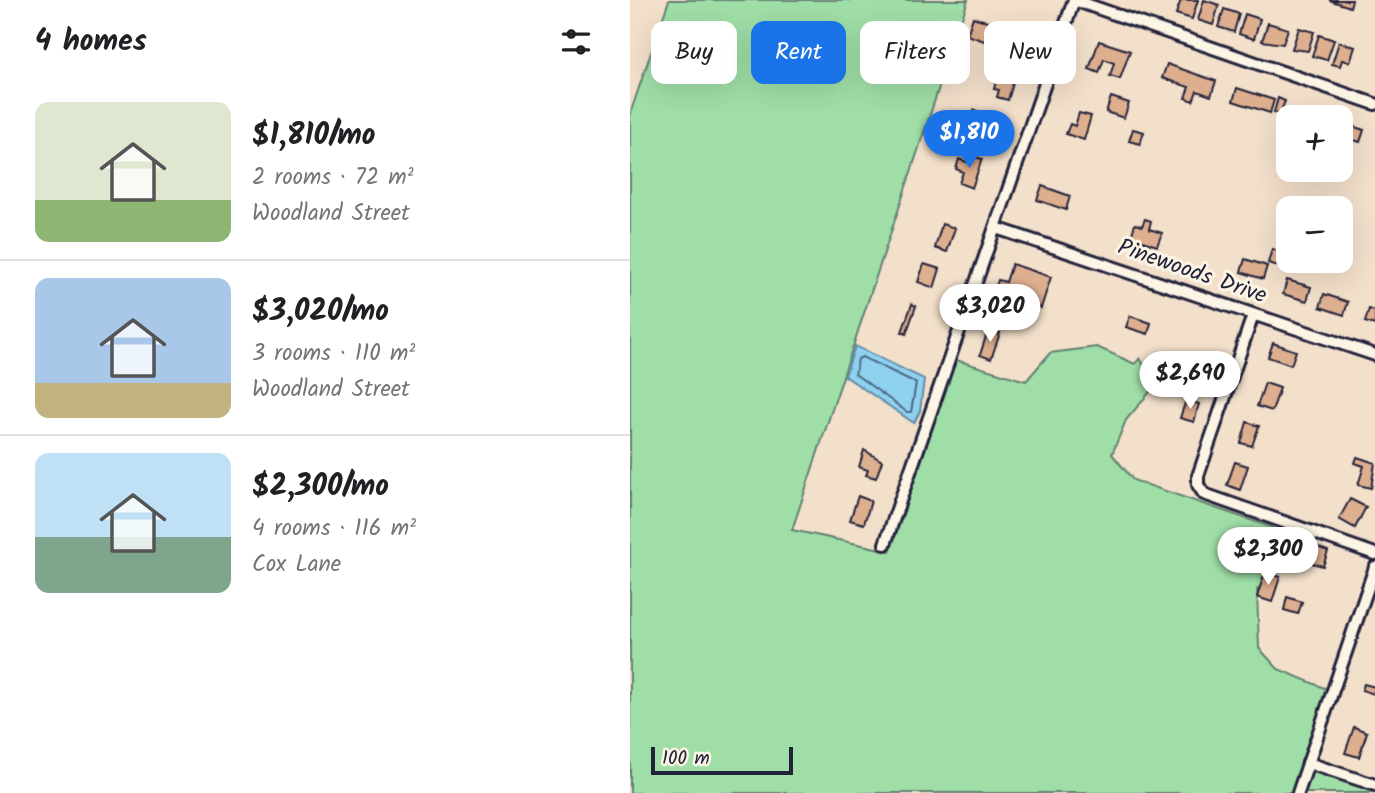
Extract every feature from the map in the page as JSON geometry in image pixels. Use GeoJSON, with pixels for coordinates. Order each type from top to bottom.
{"type":"FeatureCollection","features":[{"type":"Feature","properties":{"kind":"street"},"geometry":{"type":"LineString","coordinates":[[885,544],[1074,0],[1375,104]]}},
{"type":"Feature","properties":{"kind":"street","name":"Pinewoods Drive"},"geometry":{"type":"LineString","coordinates":[[996,228],[1375,355]]}},
{"type":"Feature","properties":{"kind":"street"},"geometry":{"type":"LineString","coordinates":[[1253,315],[1198,476],[1198,485],[1204,494],[1375,554]]}},
{"type":"Feature","properties":{"kind":"street"},"geometry":{"type":"LineString","coordinates":[[1298,793],[1375,567]]}},
{"type":"Feature","properties":{"kind":"street"},"geometry":{"type":"LineString","coordinates":[[1308,763],[1375,785]]}},
{"type":"Feature","properties":{"kind":"green space"},"geometry":{"type":"Polygon","coordinates":[[[669,0],[968,0],[961,21],[860,21],[860,84],[940,84],[792,530],[890,551],[956,360],[1026,381],[1050,353],[1097,347],[1135,364],[1140,358],[1155,386],[1126,420],[1112,454],[1133,480],[1285,532],[1278,569],[1257,590],[1259,648],[1278,669],[1327,689],[1293,793],[630,793],[630,114],[651,53],[651,84],[737,84],[737,21],[662,21],[669,0]]]}},
{"type":"Feature","properties":{"kind":"green space"},"geometry":{"type":"Polygon","coordinates":[[[1310,770],[1375,791],[1375,793],[1303,793],[1310,770]]]}},
{"type":"Feature","properties":{"kind":"water"},"geometry":{"type":"Polygon","coordinates":[[[855,346],[924,379],[920,411],[914,423],[845,376],[855,346]]]}},
{"type":"Feature","properties":{"kind":"building"},"geometry":{"type":"Polygon","coordinates":[[[1181,0],[1198,0],[1192,19],[1176,14],[1181,0]]]}},
{"type":"Feature","properties":{"kind":"building"},"geometry":{"type":"Polygon","coordinates":[[[1204,0],[1219,5],[1213,25],[1198,20],[1204,0]]]}},
{"type":"Feature","properties":{"kind":"building"},"geometry":{"type":"Polygon","coordinates":[[[1329,0],[1352,0],[1350,7],[1329,0]]]}},
{"type":"Feature","properties":{"kind":"building"},"geometry":{"type":"Polygon","coordinates":[[[1224,9],[1239,14],[1234,32],[1218,27],[1224,9]]]}},
{"type":"Feature","properties":{"kind":"building"},"geometry":{"type":"Polygon","coordinates":[[[1245,14],[1260,19],[1254,39],[1239,34],[1245,14]]]}},
{"type":"Feature","properties":{"kind":"building"},"geometry":{"type":"Polygon","coordinates":[[[973,17],[986,21],[984,21],[984,41],[970,36],[973,17]]]}},
{"type":"Feature","properties":{"kind":"building"},"geometry":{"type":"Polygon","coordinates":[[[1268,23],[1288,29],[1283,44],[1262,41],[1268,23]]]}},
{"type":"Feature","properties":{"kind":"building"},"geometry":{"type":"Polygon","coordinates":[[[1299,28],[1314,32],[1308,51],[1292,49],[1299,28]]]}},
{"type":"Feature","properties":{"kind":"building"},"geometry":{"type":"Polygon","coordinates":[[[1319,35],[1334,40],[1327,60],[1312,56],[1319,35]]]}},
{"type":"Feature","properties":{"kind":"building"},"geometry":{"type":"Polygon","coordinates":[[[1099,41],[1130,51],[1120,79],[1110,76],[1114,63],[1104,59],[1099,73],[1089,69],[1099,41]]]}},
{"type":"Feature","properties":{"kind":"building"},"geometry":{"type":"Polygon","coordinates":[[[1339,42],[1355,47],[1350,62],[1342,60],[1340,66],[1332,64],[1339,42]]]}},
{"type":"Feature","properties":{"kind":"building"},"geometry":{"type":"Polygon","coordinates":[[[1167,64],[1216,81],[1211,96],[1197,91],[1193,101],[1185,98],[1189,87],[1162,78],[1167,64]]]}},
{"type":"Feature","properties":{"kind":"building"},"geometry":{"type":"Polygon","coordinates":[[[995,84],[1013,84],[1008,100],[997,97],[999,90],[994,89],[995,84]]]}},
{"type":"Feature","properties":{"kind":"building"},"geometry":{"type":"Polygon","coordinates":[[[1237,88],[1274,100],[1270,113],[1233,101],[1237,88]]]}},
{"type":"Feature","properties":{"kind":"building"},"geometry":{"type":"Polygon","coordinates":[[[1111,97],[1129,103],[1124,118],[1106,112],[1111,97]]]}},
{"type":"Feature","properties":{"kind":"building"},"geometry":{"type":"Polygon","coordinates":[[[1278,98],[1285,101],[1283,105],[1276,105],[1278,98]]]}},
{"type":"Feature","properties":{"kind":"building"},"geometry":{"type":"Polygon","coordinates":[[[974,110],[986,114],[979,134],[967,131],[974,110]]]}},
{"type":"Feature","properties":{"kind":"building"},"geometry":{"type":"Polygon","coordinates":[[[1079,113],[1091,116],[1084,140],[1066,134],[1070,124],[1075,126],[1079,113]]]}},
{"type":"Feature","properties":{"kind":"building"},"geometry":{"type":"Polygon","coordinates":[[[1353,127],[1364,130],[1360,142],[1353,140],[1353,127]]]}},
{"type":"Feature","properties":{"kind":"building"},"geometry":{"type":"Polygon","coordinates":[[[1133,129],[1144,132],[1140,144],[1129,141],[1133,129]]]}},
{"type":"Feature","properties":{"kind":"building"},"geometry":{"type":"Polygon","coordinates":[[[969,155],[982,159],[972,188],[959,183],[963,172],[956,169],[959,159],[967,162],[969,155]]]}},
{"type":"Feature","properties":{"kind":"building"},"geometry":{"type":"Polygon","coordinates":[[[1042,186],[1070,196],[1066,210],[1037,200],[1042,186]]]}},
{"type":"Feature","properties":{"kind":"building"},"geometry":{"type":"Polygon","coordinates":[[[1145,219],[1151,221],[1149,229],[1162,233],[1157,246],[1131,237],[1135,224],[1142,226],[1145,219]]]}},
{"type":"Feature","properties":{"kind":"building"},"geometry":{"type":"Polygon","coordinates":[[[942,224],[955,228],[947,252],[935,248],[942,224]]]}},
{"type":"Feature","properties":{"kind":"building"},"geometry":{"type":"Polygon","coordinates":[[[1272,249],[1276,250],[1276,265],[1268,263],[1272,249]]]}},
{"type":"Feature","properties":{"kind":"building"},"geometry":{"type":"Polygon","coordinates":[[[1245,259],[1267,266],[1263,279],[1241,272],[1245,259]]]}},
{"type":"Feature","properties":{"kind":"building"},"geometry":{"type":"Polygon","coordinates":[[[924,264],[940,269],[934,288],[918,282],[924,264]]]}},
{"type":"Feature","properties":{"kind":"building"},"geometry":{"type":"Polygon","coordinates":[[[1012,264],[1051,277],[1041,308],[1020,301],[1018,307],[1000,301],[1002,293],[995,290],[998,280],[1006,282],[1012,264]]]}},
{"type":"Feature","properties":{"kind":"building"},"geometry":{"type":"Polygon","coordinates":[[[1287,280],[1311,287],[1307,301],[1283,294],[1287,280]]]}},
{"type":"Feature","properties":{"kind":"building"},"geometry":{"type":"Polygon","coordinates":[[[1324,294],[1348,302],[1344,315],[1320,307],[1324,294]]]}},
{"type":"Feature","properties":{"kind":"building"},"geometry":{"type":"Polygon","coordinates":[[[912,304],[916,306],[906,334],[902,332],[912,304]]]}},
{"type":"Feature","properties":{"kind":"building"},"geometry":{"type":"Polygon","coordinates":[[[1369,309],[1375,311],[1375,325],[1365,322],[1369,309]]]}},
{"type":"Feature","properties":{"kind":"building"},"geometry":{"type":"Polygon","coordinates":[[[1130,316],[1151,323],[1148,334],[1126,327],[1130,316]]]}},
{"type":"Feature","properties":{"kind":"building"},"geometry":{"type":"Polygon","coordinates":[[[988,330],[1000,333],[991,359],[980,355],[988,330]]]}},
{"type":"Feature","properties":{"kind":"building"},"geometry":{"type":"Polygon","coordinates":[[[1273,343],[1296,351],[1291,365],[1268,357],[1273,343]]]}},
{"type":"Feature","properties":{"kind":"building"},"geometry":{"type":"Polygon","coordinates":[[[1265,383],[1280,388],[1272,411],[1257,406],[1265,383]]]}},
{"type":"Feature","properties":{"kind":"building"},"geometry":{"type":"Polygon","coordinates":[[[1186,400],[1199,404],[1194,422],[1180,418],[1186,400]]]}},
{"type":"Feature","properties":{"kind":"building"},"geometry":{"type":"Polygon","coordinates":[[[1247,422],[1259,426],[1252,446],[1241,443],[1247,422]]]}},
{"type":"Feature","properties":{"kind":"building"},"geometry":{"type":"Polygon","coordinates":[[[864,450],[882,461],[876,478],[866,475],[868,470],[859,467],[864,450]]]}},
{"type":"Feature","properties":{"kind":"building"},"geometry":{"type":"Polygon","coordinates":[[[1357,457],[1375,463],[1371,488],[1358,485],[1364,466],[1355,463],[1357,457]]]}},
{"type":"Feature","properties":{"kind":"building"},"geometry":{"type":"Polygon","coordinates":[[[1235,462],[1248,466],[1240,490],[1227,485],[1235,462]]]}},
{"type":"Feature","properties":{"kind":"building"},"geometry":{"type":"Polygon","coordinates":[[[858,496],[871,501],[864,524],[850,520],[858,496]]]}},
{"type":"Feature","properties":{"kind":"building"},"geometry":{"type":"Polygon","coordinates":[[[1350,499],[1366,507],[1355,528],[1339,519],[1350,499]]]}},
{"type":"Feature","properties":{"kind":"building"},"geometry":{"type":"Polygon","coordinates":[[[1317,547],[1328,551],[1323,566],[1312,563],[1317,547]]]}},
{"type":"Feature","properties":{"kind":"building"},"geometry":{"type":"Polygon","coordinates":[[[1265,572],[1280,577],[1272,602],[1257,597],[1265,572]]]}},
{"type":"Feature","properties":{"kind":"building"},"geometry":{"type":"Polygon","coordinates":[[[1287,597],[1302,602],[1298,614],[1284,610],[1287,597]]]}},
{"type":"Feature","properties":{"kind":"building"},"geometry":{"type":"Polygon","coordinates":[[[1364,684],[1375,687],[1374,694],[1362,690],[1364,684]]]}},
{"type":"Feature","properties":{"kind":"building"},"geometry":{"type":"Polygon","coordinates":[[[1354,727],[1367,732],[1359,757],[1345,753],[1354,727]]]}}]}
